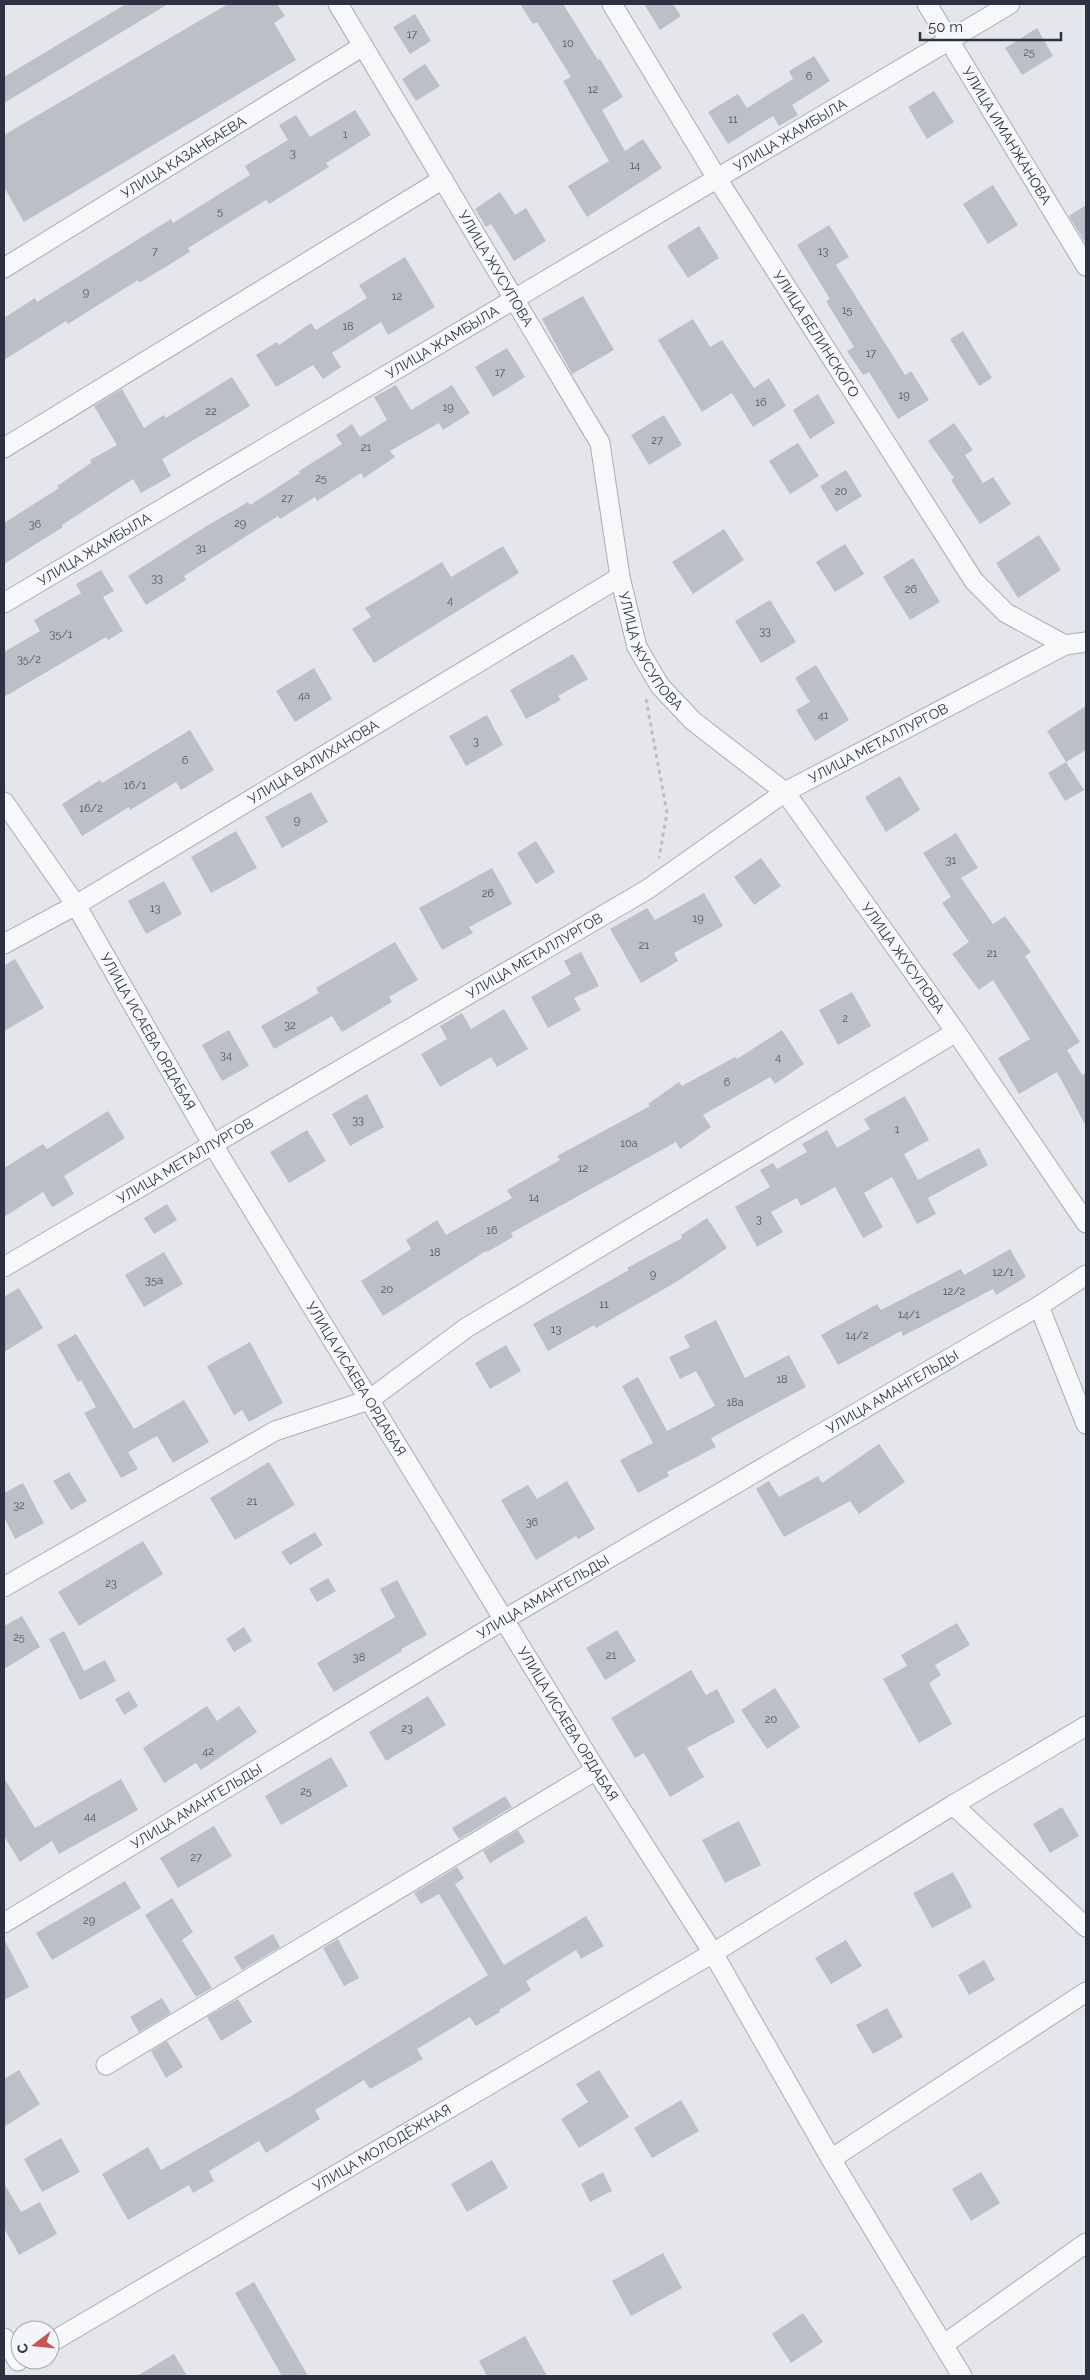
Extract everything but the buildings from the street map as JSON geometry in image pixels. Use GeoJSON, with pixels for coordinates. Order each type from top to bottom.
{"type":"FeatureCollection","features":[{"type":"Feature","properties":{"kind":"street","name":"УЛИЦА ЖУСУПОВА"},"geometry":{"type":"LineString","coordinates":[[338,4],[600,442],[620,577],[637,647],[660,686],[694,721],[785,792],[956,1032],[1086,1223]]}},
{"type":"Feature","properties":{"kind":"street","name":"УЛИЦА БЕЛИНСКОГО"},"geometry":{"type":"LineString","coordinates":[[612,4],[718,180],[974,581],[1006,613],[1057,641]]}},
{"type":"Feature","properties":{"kind":"street","name":"УЛИЦА ИМАНЖАНОВА"},"geometry":{"type":"LineString","coordinates":[[927,4],[1086,266]]}},
{"type":"Feature","properties":{"kind":"street","name":"УЛИЦА ЖАМБЫЛА"},"geometry":{"type":"LineString","coordinates":[[4,603],[514,299],[718,180],[1010,4]]}},
{"type":"Feature","properties":{"kind":"street","name":"УЛИЦА КАЗАНБАЕВА"},"geometry":{"type":"LineString","coordinates":[[4,268],[363,46]]}},
{"type":"Feature","properties":{"kind":"street"},"geometry":{"type":"LineString","coordinates":[[4,448],[443,179]]}},
{"type":"Feature","properties":{"kind":"street","name":"УЛИЦА ВАЛИХАНОВА"},"geometry":{"type":"LineString","coordinates":[[4,944],[76,905],[620,577]]}},
{"type":"Feature","properties":{"kind":"street","name":"УЛИЦА МЕТАЛЛУРГОВ"},"geometry":{"type":"LineString","coordinates":[[4,1267],[648,889],[785,792],[1057,641],[1086,642]]}},
{"type":"Feature","properties":{"kind":"street","name":"УЛИЦА ИСАЕВА ОРДАБАЯ"},"geometry":{"type":"LineString","coordinates":[[4,802],[76,905],[213,1145],[506,1619],[596,1770],[713,1953],[831,2159],[962,2376]]}},
{"type":"Feature","properties":{"kind":"street"},"geometry":{"type":"LineString","coordinates":[[4,1587],[275,1431],[369,1400],[466,1328],[956,1032]]}},
{"type":"Feature","properties":{"kind":"street","name":"УЛИЦА АМАНГЕЛЬДЫ"},"geometry":{"type":"LineString","coordinates":[[4,1924],[506,1619],[1039,1306],[1086,1275]]}},
{"type":"Feature","properties":{"kind":"street"},"geometry":{"type":"LineString","coordinates":[[1039,1306],[1086,1424]]}},
{"type":"Feature","properties":{"kind":"street","name":"УЛИЦА МОЛОДЁЖНАЯ"},"geometry":{"type":"LineString","coordinates":[[60,2337],[713,1953],[953,1805],[1086,1726]]}},
{"type":"Feature","properties":{"kind":"street"},"geometry":{"type":"LineString","coordinates":[[106,2065],[596,1770]]}},
{"type":"Feature","properties":{"kind":"street"},"geometry":{"type":"LineString","coordinates":[[953,1805],[1086,1927]]}},
{"type":"Feature","properties":{"kind":"street"},"geometry":{"type":"LineString","coordinates":[[831,2159],[1086,1992]]}},
{"type":"Feature","properties":{"kind":"street"},"geometry":{"type":"LineString","coordinates":[[943,2345],[1086,2242]]}},
{"type":"Feature","properties":{"kind":"street"},"geometry":{"type":"LineString","coordinates":[[4,2338],[10,2354]]}},
{"type":"Feature","properties":{"kind":"path"},"geometry":{"type":"LineString","coordinates":[[646,696],[667,813],[660,854],[648,889]]}}]}
